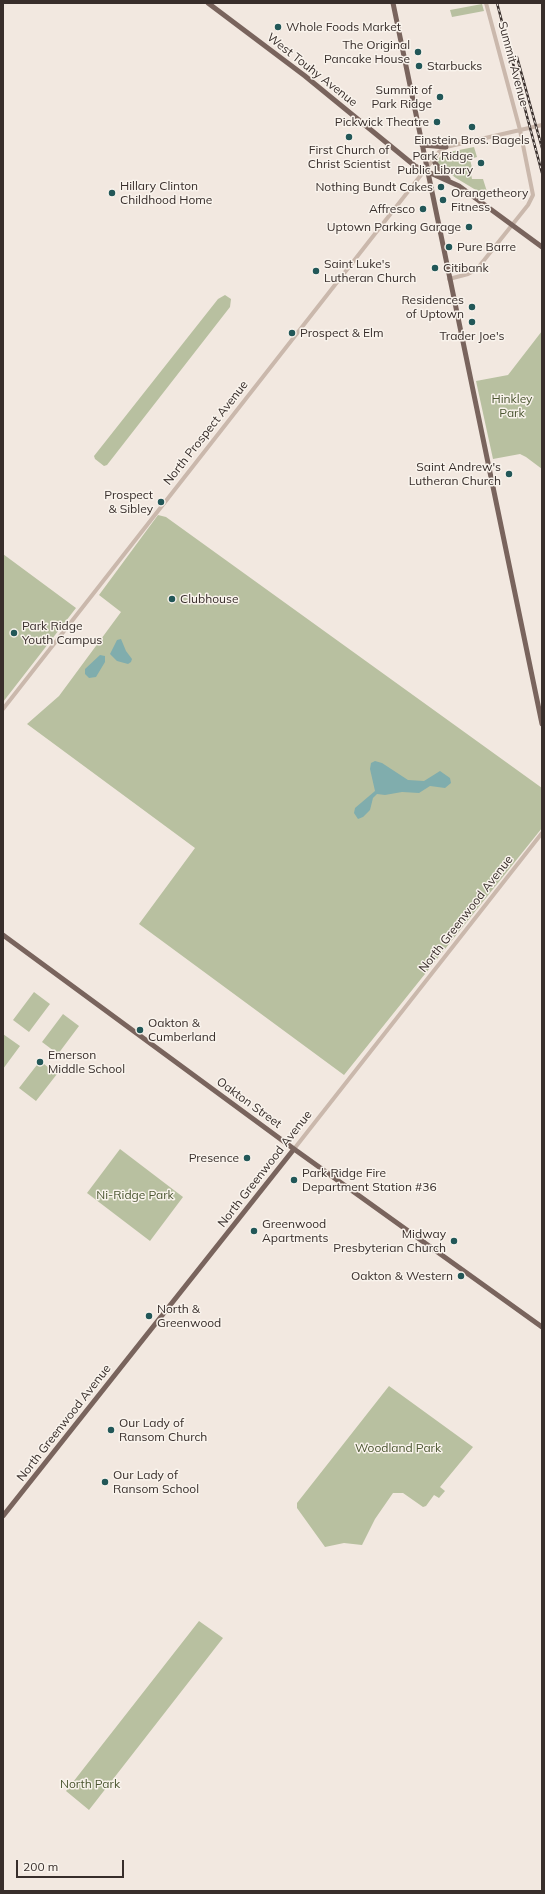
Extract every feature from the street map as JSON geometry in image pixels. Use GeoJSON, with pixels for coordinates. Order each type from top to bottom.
{"type":"FeatureCollection","features":[{"type":"Feature","properties":{"kind":"main road","name":"West Touhy Avenue"},"geometry":{"type":"LineString","coordinates":[[208,3],[305,76],[410,162],[450,181],[542,247]]}},
{"type":"Feature","properties":{"kind":"main road"},"geometry":{"type":"LineString","coordinates":[[393,3],[426,170],[542,724]]}},
{"type":"Feature","properties":{"kind":"main road"},"geometry":{"type":"LineString","coordinates":[[422,145],[446,147]]}},
{"type":"Feature","properties":{"kind":"main road"},"geometry":{"type":"LineString","coordinates":[[435,158],[437,167],[450,181]]}},
{"type":"Feature","properties":{"kind":"main road","name":"Oakton Street"},"geometry":{"type":"LineString","coordinates":[[3,935],[294,1149],[542,1327]]}},
{"type":"Feature","properties":{"kind":"main road","name":"North Greenwood Avenue"},"geometry":{"type":"LineString","coordinates":[[3,1516],[294,1149]]}},
{"type":"Feature","properties":{"kind":"street","name":"Summit Avenue"},"geometry":{"type":"LineString","coordinates":[[449,279],[477,270],[528,205],[533,195],[520,130],[486,3]]}},
{"type":"Feature","properties":{"kind":"street"},"geometry":{"type":"LineString","coordinates":[[446,147],[542,125]]}},
{"type":"Feature","properties":{"kind":"street","name":"North Prospect Avenue"},"geometry":{"type":"LineString","coordinates":[[3,709],[399,201],[446,147]]}},
{"type":"Feature","properties":{"kind":"street","name":"North Greenwood Avenue"},"geometry":{"type":"LineString","coordinates":[[294,1149],[542,833]]}},
{"type":"Feature","properties":{"kind":"green space"},"geometry":{"type":"Polygon","coordinates":[[[482,4],[484,11],[452,17],[450,10],[482,4]]]}},
{"type":"Feature","properties":{"kind":"green space"},"geometry":{"type":"Polygon","coordinates":[[[474,147],[477,157],[470,159],[472,179],[483,179],[489,198],[456,178],[437,163],[439,158],[444,153],[474,147]]]}},
{"type":"Feature","properties":{"kind":"green space"},"geometry":{"type":"Polygon","coordinates":[[[225,295],[231,299],[230,307],[107,465],[104,466],[95,459],[94,456],[218,299],[225,295]]]}},
{"type":"Feature","properties":{"kind":"green space","name":"Hinkley Park"},"geometry":{"type":"Polygon","coordinates":[[[542,331],[542,469],[520,454],[493,459],[476,381],[508,375],[542,331]]]}},
{"type":"Feature","properties":{"kind":"green space"},"geometry":{"type":"Polygon","coordinates":[[[158,515],[166,517],[542,788],[542,828],[344,1075],[139,924],[195,848],[27,724],[59,696],[121,612],[99,595],[158,515]]]}},
{"type":"Feature","properties":{"kind":"green space"},"geometry":{"type":"Polygon","coordinates":[[[3,554],[76,608],[3,702],[3,554]]]}},
{"type":"Feature","properties":{"kind":"green space"},"geometry":{"type":"Polygon","coordinates":[[[34,992],[50,1004],[29,1032],[13,1020],[34,992]]]}},
{"type":"Feature","properties":{"kind":"green space"},"geometry":{"type":"Polygon","coordinates":[[[63,1014],[79,1026],[58,1054],[42,1042],[63,1014]]]}},
{"type":"Feature","properties":{"kind":"green space"},"geometry":{"type":"Polygon","coordinates":[[[3,1034],[20,1046],[3,1069],[3,1034]]]}},
{"type":"Feature","properties":{"kind":"green space"},"geometry":{"type":"Polygon","coordinates":[[[40,1061],[57,1074],[36,1101],[19,1088],[40,1061]]]}},
{"type":"Feature","properties":{"kind":"green space","name":"Ni-Ridge Park"},"geometry":{"type":"Polygon","coordinates":[[[120,1149],[183,1197],[150,1241],[87,1193],[120,1149]]]}},
{"type":"Feature","properties":{"kind":"green space","name":"Woodland Park"},"geometry":{"type":"Polygon","coordinates":[[[389,1386],[473,1447],[440,1487],[445,1491],[439,1498],[434,1495],[426,1506],[423,1507],[403,1493],[393,1493],[375,1519],[362,1545],[344,1543],[325,1547],[297,1508],[297,1503],[389,1386]]]}},
{"type":"Feature","properties":{"kind":"green space","name":"North Park"},"geometry":{"type":"Polygon","coordinates":[[[199,1621],[223,1638],[89,1810],[66,1791],[199,1621]]]}},
{"type":"Feature","properties":{"kind":"water"},"geometry":{"type":"Polygon","coordinates":[[[121,639],[126,651],[132,659],[128,664],[117,661],[110,654],[117,640],[121,639]]]}},
{"type":"Feature","properties":{"kind":"water"},"geometry":{"type":"Polygon","coordinates":[[[100,655],[105,656],[105,662],[96,677],[89,678],[85,674],[85,669],[100,655]]]}},
{"type":"Feature","properties":{"kind":"water"},"geometry":{"type":"Polygon","coordinates":[[[375,761],[382,763],[408,780],[424,781],[440,771],[450,778],[451,783],[445,788],[430,786],[419,793],[402,792],[385,795],[377,794],[373,798],[370,810],[363,817],[358,819],[354,813],[355,808],[375,791],[370,769],[371,763],[375,761]]]}},
{"type":"Feature","properties":{"kind":"railway"},"geometry":{"type":"LineString","coordinates":[[497,3],[542,173]]}},
{"type":"Feature","properties":{"kind":"railway"},"geometry":{"type":"LineString","coordinates":[[517,57],[542,148]]}},
{"type":"Feature","properties":{"kind":"place","name":"Whole Foods Market"},"geometry":{"type":"Point","coordinates":[278,27]}},
{"type":"Feature","properties":{"kind":"place","name":"The Original Pancake House"},"geometry":{"type":"Point","coordinates":[418,52]}},
{"type":"Feature","properties":{"kind":"place","name":"Starbucks"},"geometry":{"type":"Point","coordinates":[419,66]}},
{"type":"Feature","properties":{"kind":"place","name":"Summit of Park Ridge"},"geometry":{"type":"Point","coordinates":[440,97]}},
{"type":"Feature","properties":{"kind":"place","name":"Pickwick Theatre"},"geometry":{"type":"Point","coordinates":[437,122]}},
{"type":"Feature","properties":{"kind":"place","name":"Einstein Bros. Bagels"},"geometry":{"type":"Point","coordinates":[472,127]}},
{"type":"Feature","properties":{"kind":"place","name":"First Church of Christ Scientist"},"geometry":{"type":"Point","coordinates":[349,137]}},
{"type":"Feature","properties":{"kind":"place","name":"Park Ridge Public Library"},"geometry":{"type":"Point","coordinates":[481,163]}},
{"type":"Feature","properties":{"kind":"place","name":"Nothing Bundt Cakes"},"geometry":{"type":"Point","coordinates":[441,187]}},
{"type":"Feature","properties":{"kind":"place","name":"Hillary Clinton Childhood Home"},"geometry":{"type":"Point","coordinates":[112,193]}},
{"type":"Feature","properties":{"kind":"place","name":"Orangetheory Fitness"},"geometry":{"type":"Point","coordinates":[443,200]}},
{"type":"Feature","properties":{"kind":"place","name":"Affresco"},"geometry":{"type":"Point","coordinates":[423,209]}},
{"type":"Feature","properties":{"kind":"place","name":"Uptown Parking Garage"},"geometry":{"type":"Point","coordinates":[469,227]}},
{"type":"Feature","properties":{"kind":"place","name":"Pure Barre"},"geometry":{"type":"Point","coordinates":[449,247]}},
{"type":"Feature","properties":{"kind":"place","name":"Citibank"},"geometry":{"type":"Point","coordinates":[435,268]}},
{"type":"Feature","properties":{"kind":"place","name":"Saint Luke's Lutheran Church"},"geometry":{"type":"Point","coordinates":[316,271]}},
{"type":"Feature","properties":{"kind":"place","name":"Residences of Uptown"},"geometry":{"type":"Point","coordinates":[472,307]}},
{"type":"Feature","properties":{"kind":"place","name":"Trader Joe's"},"geometry":{"type":"Point","coordinates":[472,322]}},
{"type":"Feature","properties":{"kind":"place","name":"Prospect & Elm"},"geometry":{"type":"Point","coordinates":[292,333]}},
{"type":"Feature","properties":{"kind":"place","name":"Saint Andrew's Lutheran Church"},"geometry":{"type":"Point","coordinates":[509,474]}},
{"type":"Feature","properties":{"kind":"place","name":"Prospect & Sibley"},"geometry":{"type":"Point","coordinates":[161,502]}},
{"type":"Feature","properties":{"kind":"place","name":"Clubhouse"},"geometry":{"type":"Point","coordinates":[172,599]}},
{"type":"Feature","properties":{"kind":"place","name":"Park Ridge Youth Campus"},"geometry":{"type":"Point","coordinates":[14,633]}},
{"type":"Feature","properties":{"kind":"place","name":"Oakton & Cumberland"},"geometry":{"type":"Point","coordinates":[140,1030]}},
{"type":"Feature","properties":{"kind":"place","name":"Emerson Middle School"},"geometry":{"type":"Point","coordinates":[40,1062]}},
{"type":"Feature","properties":{"kind":"place","name":"Presence"},"geometry":{"type":"Point","coordinates":[247,1158]}},
{"type":"Feature","properties":{"kind":"place","name":"Park Ridge Fire Department Station #36"},"geometry":{"type":"Point","coordinates":[294,1180]}},
{"type":"Feature","properties":{"kind":"place","name":"Greenwood Apartments"},"geometry":{"type":"Point","coordinates":[254,1231]}},
{"type":"Feature","properties":{"kind":"place","name":"Midway Presbyterian Church"},"geometry":{"type":"Point","coordinates":[454,1241]}},
{"type":"Feature","properties":{"kind":"place","name":"Oakton & Western"},"geometry":{"type":"Point","coordinates":[461,1276]}},
{"type":"Feature","properties":{"kind":"place","name":"North & Greenwood"},"geometry":{"type":"Point","coordinates":[149,1316]}},
{"type":"Feature","properties":{"kind":"place","name":"Our Lady of Ransom Church"},"geometry":{"type":"Point","coordinates":[111,1430]}},
{"type":"Feature","properties":{"kind":"place","name":"Our Lady of Ransom School"},"geometry":{"type":"Point","coordinates":[105,1482]}}]}
